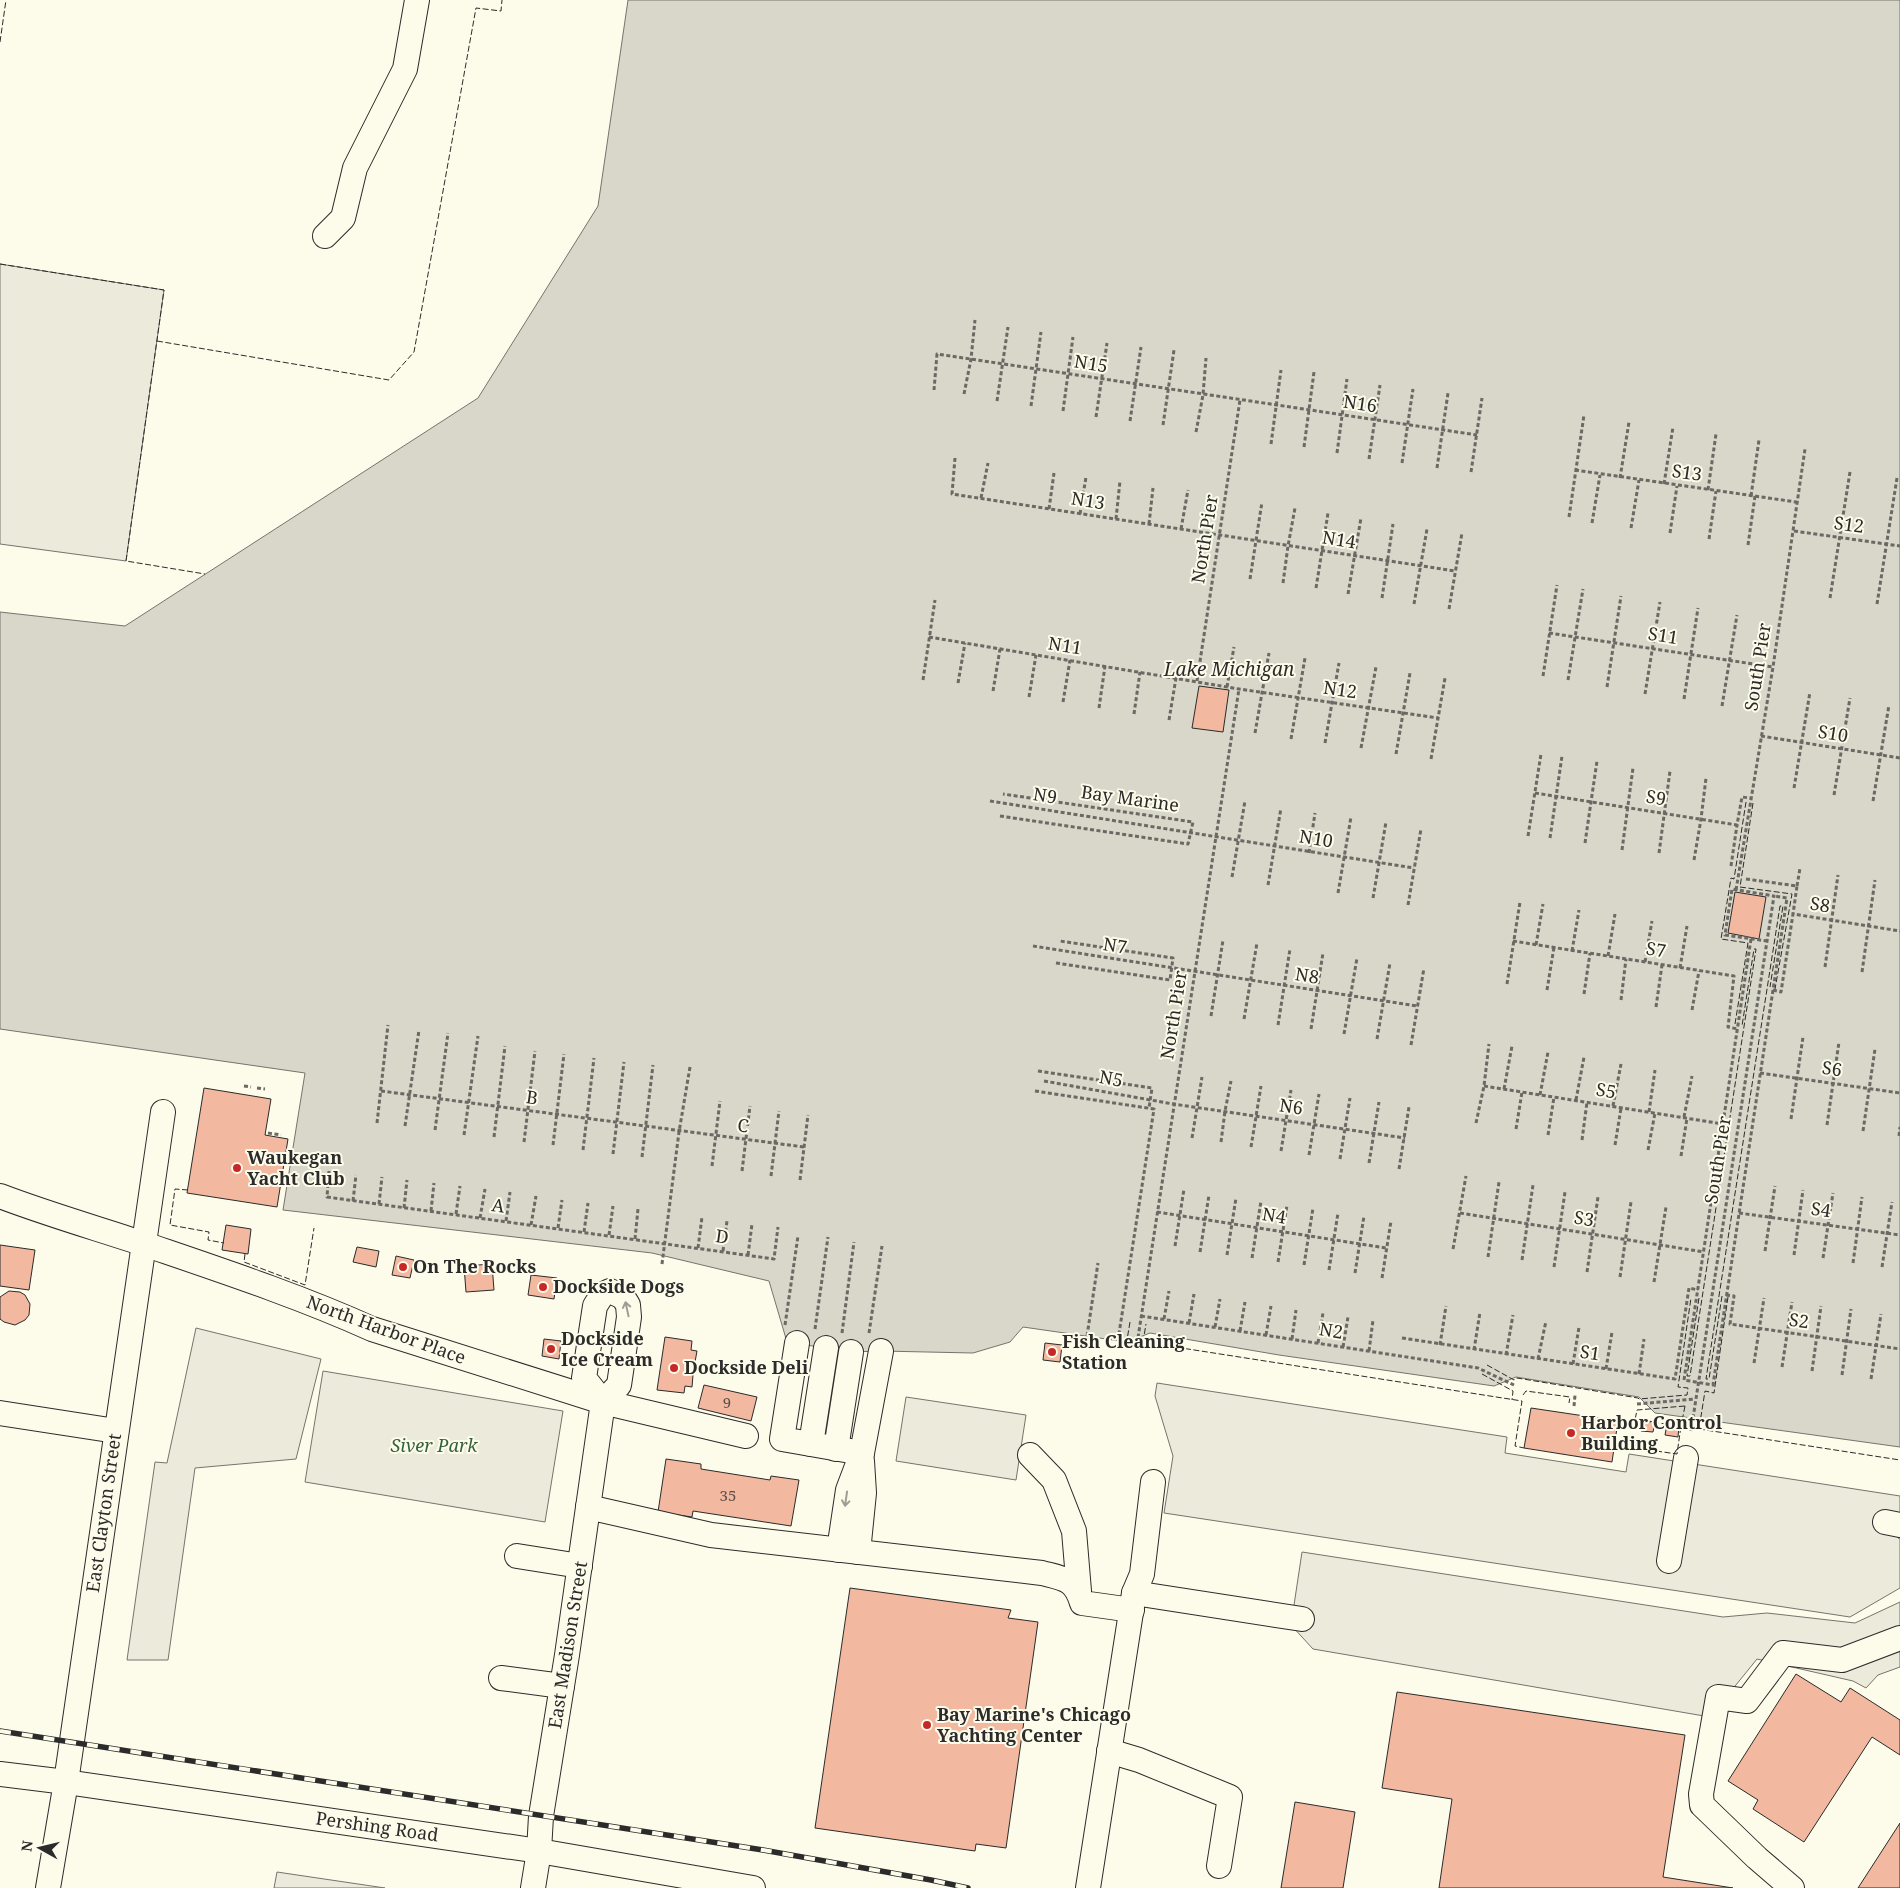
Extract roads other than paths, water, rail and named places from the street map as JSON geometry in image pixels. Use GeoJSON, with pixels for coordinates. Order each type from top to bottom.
{"type":"FeatureCollection","features":[{"type":"Feature","properties":{"kind":"street"},"geometry":{"type":"LineString","coordinates":[[325,236],[343,218],[355,168],[405,69],[417,0]]}},
{"type":"Feature","properties":{"kind":"street","name":"East Clayton Street"},"geometry":{"type":"LineString","coordinates":[[48,1888],[66,1782],[163,1112]]}},
{"type":"Feature","properties":{"kind":"street","name":"North Harbor Place"},"geometry":{"type":"LineString","coordinates":[[0,1196],[31,1208],[144,1244],[337,1313],[372,1329],[603,1402],[746,1436]]}},
{"type":"Feature","properties":{"kind":"street"},"geometry":{"type":"LineString","coordinates":[[833,1342],[782,1439],[862,1453]]}},
{"type":"Feature","properties":{"kind":"street"},"geometry":{"type":"LineString","coordinates":[[833,1342],[836,1449]]}},
{"type":"Feature","properties":{"kind":"street"},"geometry":{"type":"LineString","coordinates":[[833,1342],[862,1453],[864,1493],[848,1551]]}},
{"type":"Feature","properties":{"kind":"street","name":"East Madison Street"},"geometry":{"type":"LineString","coordinates":[[533,1888],[539,1851],[541,1816],[580,1566],[603,1402]]}},
{"type":"Feature","properties":{"kind":"street"},"geometry":{"type":"LineString","coordinates":[[0,1413],[116,1431]]}},
{"type":"Feature","properties":{"kind":"street"},"geometry":{"type":"LineString","coordinates":[[1030,1455],[1054,1480],[1074,1531],[1079,1590],[1082,1603],[1133,1601],[1302,1619]]}},
{"type":"Feature","properties":{"kind":"street"},"geometry":{"type":"LineString","coordinates":[[1669,1561],[1686,1458]]}},
{"type":"Feature","properties":{"kind":"street"},"geometry":{"type":"LineString","coordinates":[[588,1507],[711,1535],[1042,1573],[1068,1579],[1079,1590]]}},
{"type":"Feature","properties":{"kind":"street"},"geometry":{"type":"LineString","coordinates":[[517,1556],[580,1566]]}},
{"type":"Feature","properties":{"kind":"street"},"geometry":{"type":"LineString","coordinates":[[1088,1888],[1133,1601]]}},
{"type":"Feature","properties":{"kind":"street"},"geometry":{"type":"LineString","coordinates":[[1792,1888],[1756,1858],[1702,1805],[1701,1794],[1718,1697],[1747,1701],[1783,1653],[1842,1660],[1900,1638]]}},
{"type":"Feature","properties":{"kind":"street"},"geometry":{"type":"LineString","coordinates":[[501,1678],[562,1686]]}},
{"type":"Feature","properties":{"kind":"street"},"geometry":{"type":"LineString","coordinates":[[1109,1751],[1139,1760],[1230,1797],[1219,1866]]}},
{"type":"Feature","properties":{"kind":"street","name":"Pershing Road"},"geometry":{"type":"LineString","coordinates":[[0,1774],[539,1851],[753,1888]]}},
{"type":"Feature","properties":{"kind":"water","name":"Lake Michigan"},"geometry":{"type":"Polygon","coordinates":[[[628,0],[1900,0],[1900,1447],[1655,1413],[1639,1397],[1516,1377],[1494,1386],[1279,1355],[1150,1333],[1127,1342],[1023,1327],[1010,1342],[973,1353],[851,1352],[787,1342],[769,1281],[652,1253],[283,1210],[305,1073],[0,1029],[0,612],[125,626],[478,398],[598,206],[628,0]]]}},
{"type":"Feature","properties":{"kind":"railway"},"geometry":{"type":"LineString","coordinates":[[0,1731],[763,1850],[968,1888]]}},
{"type":"Feature","properties":{"kind":"place","name":"Waukegan Yacht Club"},"geometry":{"type":"Point","coordinates":[237,1168]}},
{"type":"Feature","properties":{"kind":"place","name":"On The Rocks"},"geometry":{"type":"Point","coordinates":[403,1267]}},
{"type":"Feature","properties":{"kind":"place","name":"Dockside Dogs"},"geometry":{"type":"Point","coordinates":[543,1287]}},
{"type":"Feature","properties":{"kind":"place","name":"Dockside Ice Cream"},"geometry":{"type":"Point","coordinates":[551,1349]}},
{"type":"Feature","properties":{"kind":"place","name":"Fish Cleaning Station"},"geometry":{"type":"Point","coordinates":[1052,1352]}},
{"type":"Feature","properties":{"kind":"place","name":"Dockside Deli"},"geometry":{"type":"Point","coordinates":[674,1368]}},
{"type":"Feature","properties":{"kind":"place","name":"Harbor Control Building"},"geometry":{"type":"Point","coordinates":[1571,1433]}},
{"type":"Feature","properties":{"kind":"place","name":"Bay Marine's Chicago Yachting Center"},"geometry":{"type":"Point","coordinates":[927,1725]}},
{"type":"Feature","properties":{"kind":"park label","name":"Siver Park"},"geometry":{"type":"Point","coordinates":[434,1446]}}]}
